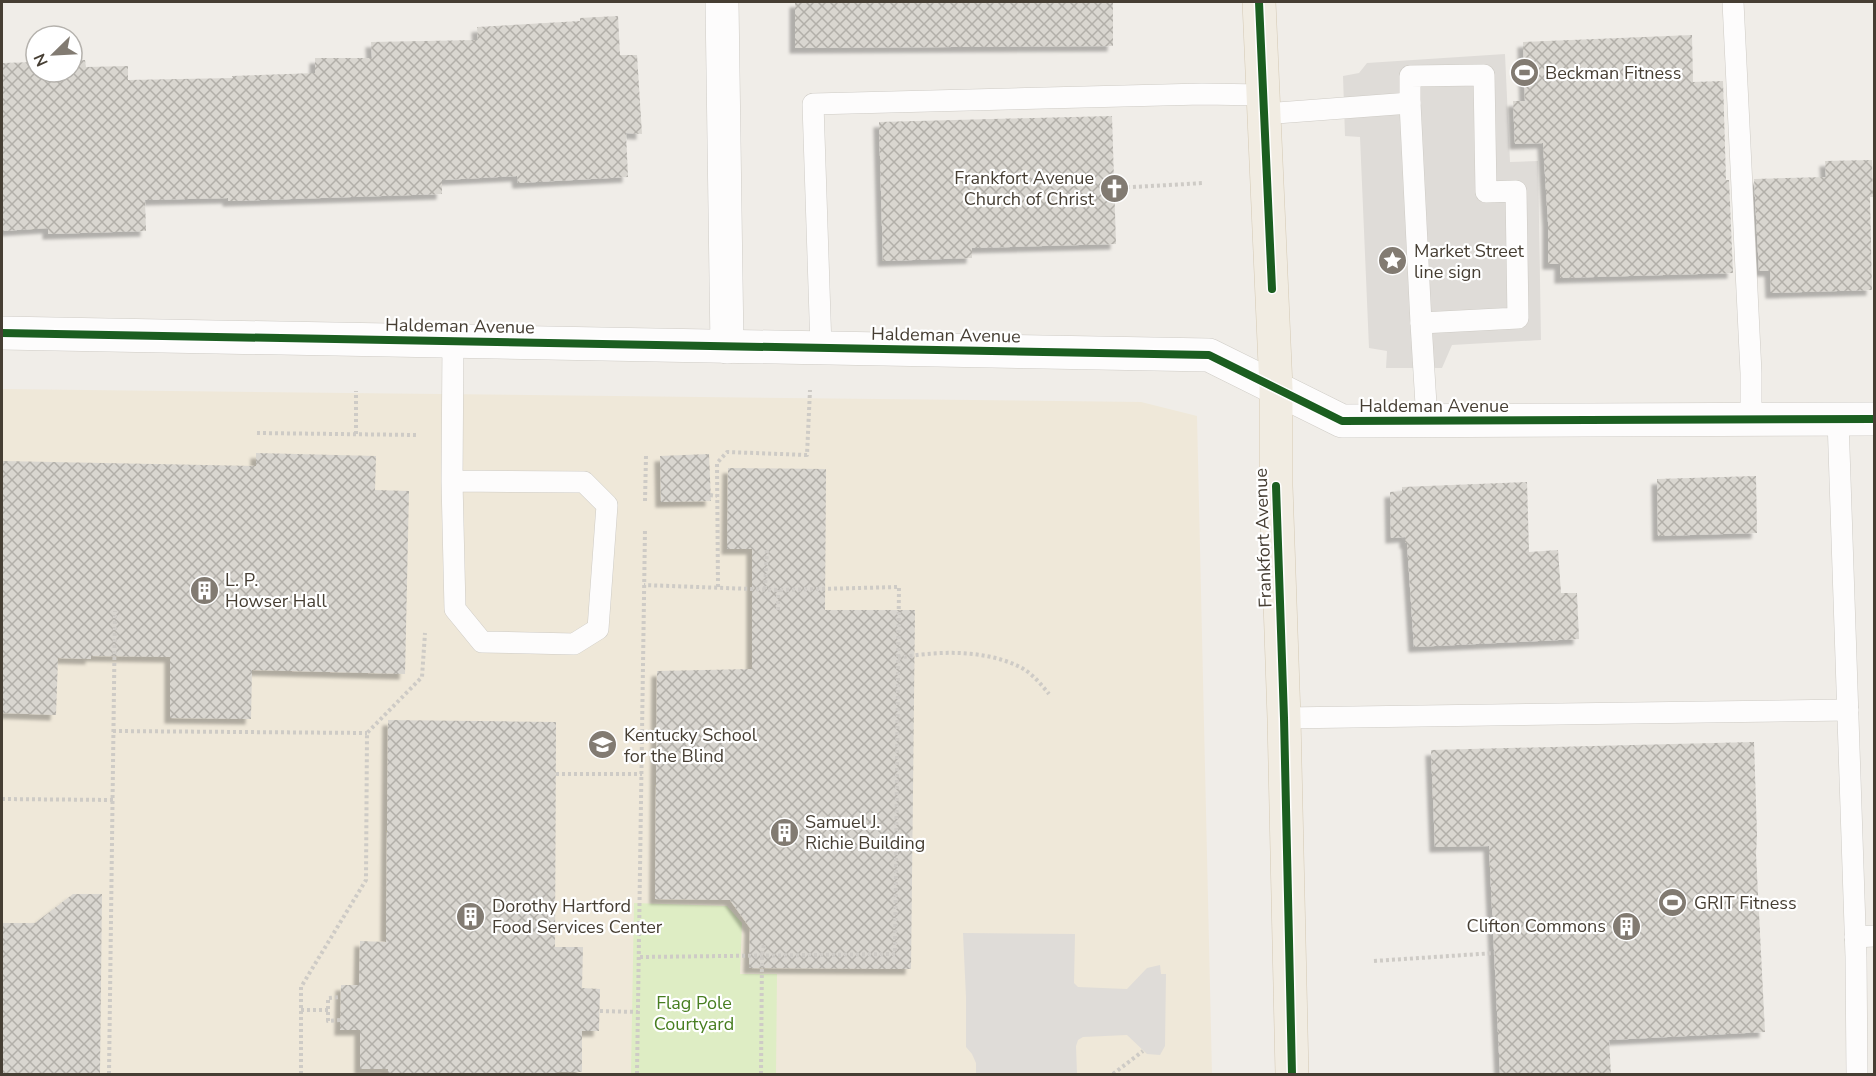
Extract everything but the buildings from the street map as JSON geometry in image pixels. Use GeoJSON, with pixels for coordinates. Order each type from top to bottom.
{"type":"FeatureCollection","features":[{"type":"Feature","properties":{"kind":"main road","name":"Frankfort Avenue"},"geometry":{"type":"LineString","coordinates":[[1259,2],[1276,388],[1276,486],[1292,1074]]}},
{"type":"Feature","properties":{"kind":"street"},"geometry":{"type":"LineString","coordinates":[[722,2],[727,347]]}},
{"type":"Feature","properties":{"kind":"street","name":"Haldeman Avenue"},"geometry":{"type":"LineString","coordinates":[[2,333],[1209,355],[1342,421],[1875,419]]}},
{"type":"Feature","properties":{"kind":"lane"},"geometry":{"type":"LineString","coordinates":[[1733,2],[1751,419]]}},
{"type":"Feature","properties":{"kind":"lane"},"geometry":{"type":"LineString","coordinates":[[1421,322],[1518,318],[1516,190],[1486,192],[1484,75],[1410,76],[1410,103],[1421,322],[1427,421]]}},
{"type":"Feature","properties":{"kind":"lane"},"geometry":{"type":"LineString","coordinates":[[821,348],[813,104],[1202,94],[1264,104],[1410,103]]}},
{"type":"Feature","properties":{"kind":"lane"},"geometry":{"type":"LineString","coordinates":[[452,482],[584,482],[607,505],[598,629],[574,644],[482,642],[454,609],[452,482],[453,341]]}},
{"type":"Feature","properties":{"kind":"lane"},"geometry":{"type":"LineString","coordinates":[[1838,419],[1848,710],[1865,937],[1857,1074]]}},
{"type":"Feature","properties":{"kind":"lane"},"geometry":{"type":"LineString","coordinates":[[1284,718],[1848,710]]}},
{"type":"Feature","properties":{"kind":"path"},"geometry":{"type":"LineString","coordinates":[[1114,188],[1204,183]]}},
{"type":"Feature","properties":{"kind":"path"},"geometry":{"type":"LineString","coordinates":[[718,587],[717,463],[727,453],[807,455],[810,387]]}},
{"type":"Feature","properties":{"kind":"path"},"geometry":{"type":"LineString","coordinates":[[356,391],[356,434]]}},
{"type":"Feature","properties":{"kind":"path"},"geometry":{"type":"LineString","coordinates":[[257,434],[416,435],[416,446]]}},
{"type":"Feature","properties":{"kind":"path"},"geometry":{"type":"LineString","coordinates":[[645,503],[646,456]]}},
{"type":"Feature","properties":{"kind":"path"},"geometry":{"type":"LineString","coordinates":[[710,495],[717,496]]}},
{"type":"Feature","properties":{"kind":"path"},"geometry":{"type":"LineString","coordinates":[[637,1074],[645,526]]}},
{"type":"Feature","properties":{"kind":"path"},"geometry":{"type":"LineString","coordinates":[[765,589],[767,549]]}},
{"type":"Feature","properties":{"kind":"path"},"geometry":{"type":"LineString","coordinates":[[640,957],[895,954],[899,587],[778,590],[644,585]]}},
{"type":"Feature","properties":{"kind":"path"},"geometry":{"type":"LineString","coordinates":[[778,590],[778,610]]}},
{"type":"Feature","properties":{"kind":"path"},"geometry":{"type":"LineString","coordinates":[[109,1074],[115,610]]}},
{"type":"Feature","properties":{"kind":"path"},"geometry":{"type":"LineString","coordinates":[[301,1074],[301,987],[366,880],[368,734],[422,677],[425,631]]}},
{"type":"Feature","properties":{"kind":"path"},"geometry":{"type":"LineString","coordinates":[[898,658],[944,653],[973,654],[997,659],[1019,666],[1038,680],[1049,694]]}},
{"type":"Feature","properties":{"kind":"path"},"geometry":{"type":"LineString","coordinates":[[113,731],[368,734]]}},
{"type":"Feature","properties":{"kind":"path"},"geometry":{"type":"LineString","coordinates":[[556,774],[642,774]]}},
{"type":"Feature","properties":{"kind":"path"},"geometry":{"type":"LineString","coordinates":[[2,799],[113,800]]}},
{"type":"Feature","properties":{"kind":"path"},"geometry":{"type":"LineString","coordinates":[[761,1074],[764,944]]}},
{"type":"Feature","properties":{"kind":"path"},"geometry":{"type":"LineString","coordinates":[[1374,961],[1495,953]]}},
{"type":"Feature","properties":{"kind":"path"},"geometry":{"type":"LineString","coordinates":[[340,997],[328,998],[328,1021],[340,1020]]}},
{"type":"Feature","properties":{"kind":"path"},"geometry":{"type":"LineString","coordinates":[[301,1010],[328,1010]]}},
{"type":"Feature","properties":{"kind":"path"},"geometry":{"type":"LineString","coordinates":[[600,1011],[638,1012]]}},
{"type":"Feature","properties":{"kind":"path"},"geometry":{"type":"LineString","coordinates":[[1113,1074],[1143,1051]]}},
{"type":"Feature","properties":{"kind":"shaded area"},"geometry":{"type":"Polygon","coordinates":[[[1505,54],[1510,162],[1538,161],[1541,340],[1452,345],[1442,368],[1386,368],[1387,351],[1369,348],[1360,137],[1345,136],[1343,76],[1359,73],[1367,63],[1505,54]]]}},
{"type":"Feature","properties":{"kind":"shaded area","name":"Kentucky School for the Blind"},"geometry":{"type":"Polygon","coordinates":[[[2,389],[1141,402],[1197,416],[1212,1074],[2,1074],[2,389]]]}},
{"type":"Feature","properties":{"kind":"shaded area"},"geometry":{"type":"Polygon","coordinates":[[[963,933],[1075,934],[1074,983],[1078,987],[1127,989],[1147,968],[1160,965],[1161,974],[1166,974],[1165,1046],[1160,1055],[1147,1054],[1127,1035],[1083,1037],[1078,1040],[1076,1046],[1077,1074],[976,1074],[976,1063],[966,1047],[963,933]]]}},
{"type":"Feature","properties":{"kind":"green space","name":"Flag Pole Courtyard"},"geometry":{"type":"Polygon","coordinates":[[[634,903],[727,906],[742,923],[740,974],[777,974],[776,1074],[631,1074],[634,903]]]}},
{"type":"Feature","properties":{"kind":"cycle path"},"geometry":{"type":"LineString","coordinates":[[1259,2],[1272,289]]}},
{"type":"Feature","properties":{"kind":"cycle path"},"geometry":{"type":"LineString","coordinates":[[2,333],[1209,355],[1342,421],[1874,419]]}},
{"type":"Feature","properties":{"kind":"cycle path"},"geometry":{"type":"LineString","coordinates":[[1276,486],[1292,1074]]}},
{"type":"Feature","properties":{"kind":"place","name":"Beckman Fitness"},"geometry":{"type":"Point","coordinates":[1524,73]}},
{"type":"Feature","properties":{"kind":"place","name":"Frankfort Avenue Church of Christ"},"geometry":{"type":"Point","coordinates":[1115,188]}},
{"type":"Feature","properties":{"kind":"place","name":"Market Street line sign"},"geometry":{"type":"Point","coordinates":[1393,261]}},
{"type":"Feature","properties":{"kind":"place","name":"L. P. Howser Hall"},"geometry":{"type":"Point","coordinates":[204,590]}},
{"type":"Feature","properties":{"kind":"place","name":"Kentucky School for the Blind"},"geometry":{"type":"Point","coordinates":[603,745]}},
{"type":"Feature","properties":{"kind":"place","name":"Samuel J. Richie Building"},"geometry":{"type":"Point","coordinates":[784,832]}},
{"type":"Feature","properties":{"kind":"place","name":"GRIT Fitness"},"geometry":{"type":"Point","coordinates":[1673,903]}},
{"type":"Feature","properties":{"kind":"place","name":"Dorothy Hartford Food Services Center"},"geometry":{"type":"Point","coordinates":[471,916]}},
{"type":"Feature","properties":{"kind":"place","name":"Clifton Commons"},"geometry":{"type":"Point","coordinates":[1627,926]}}]}
